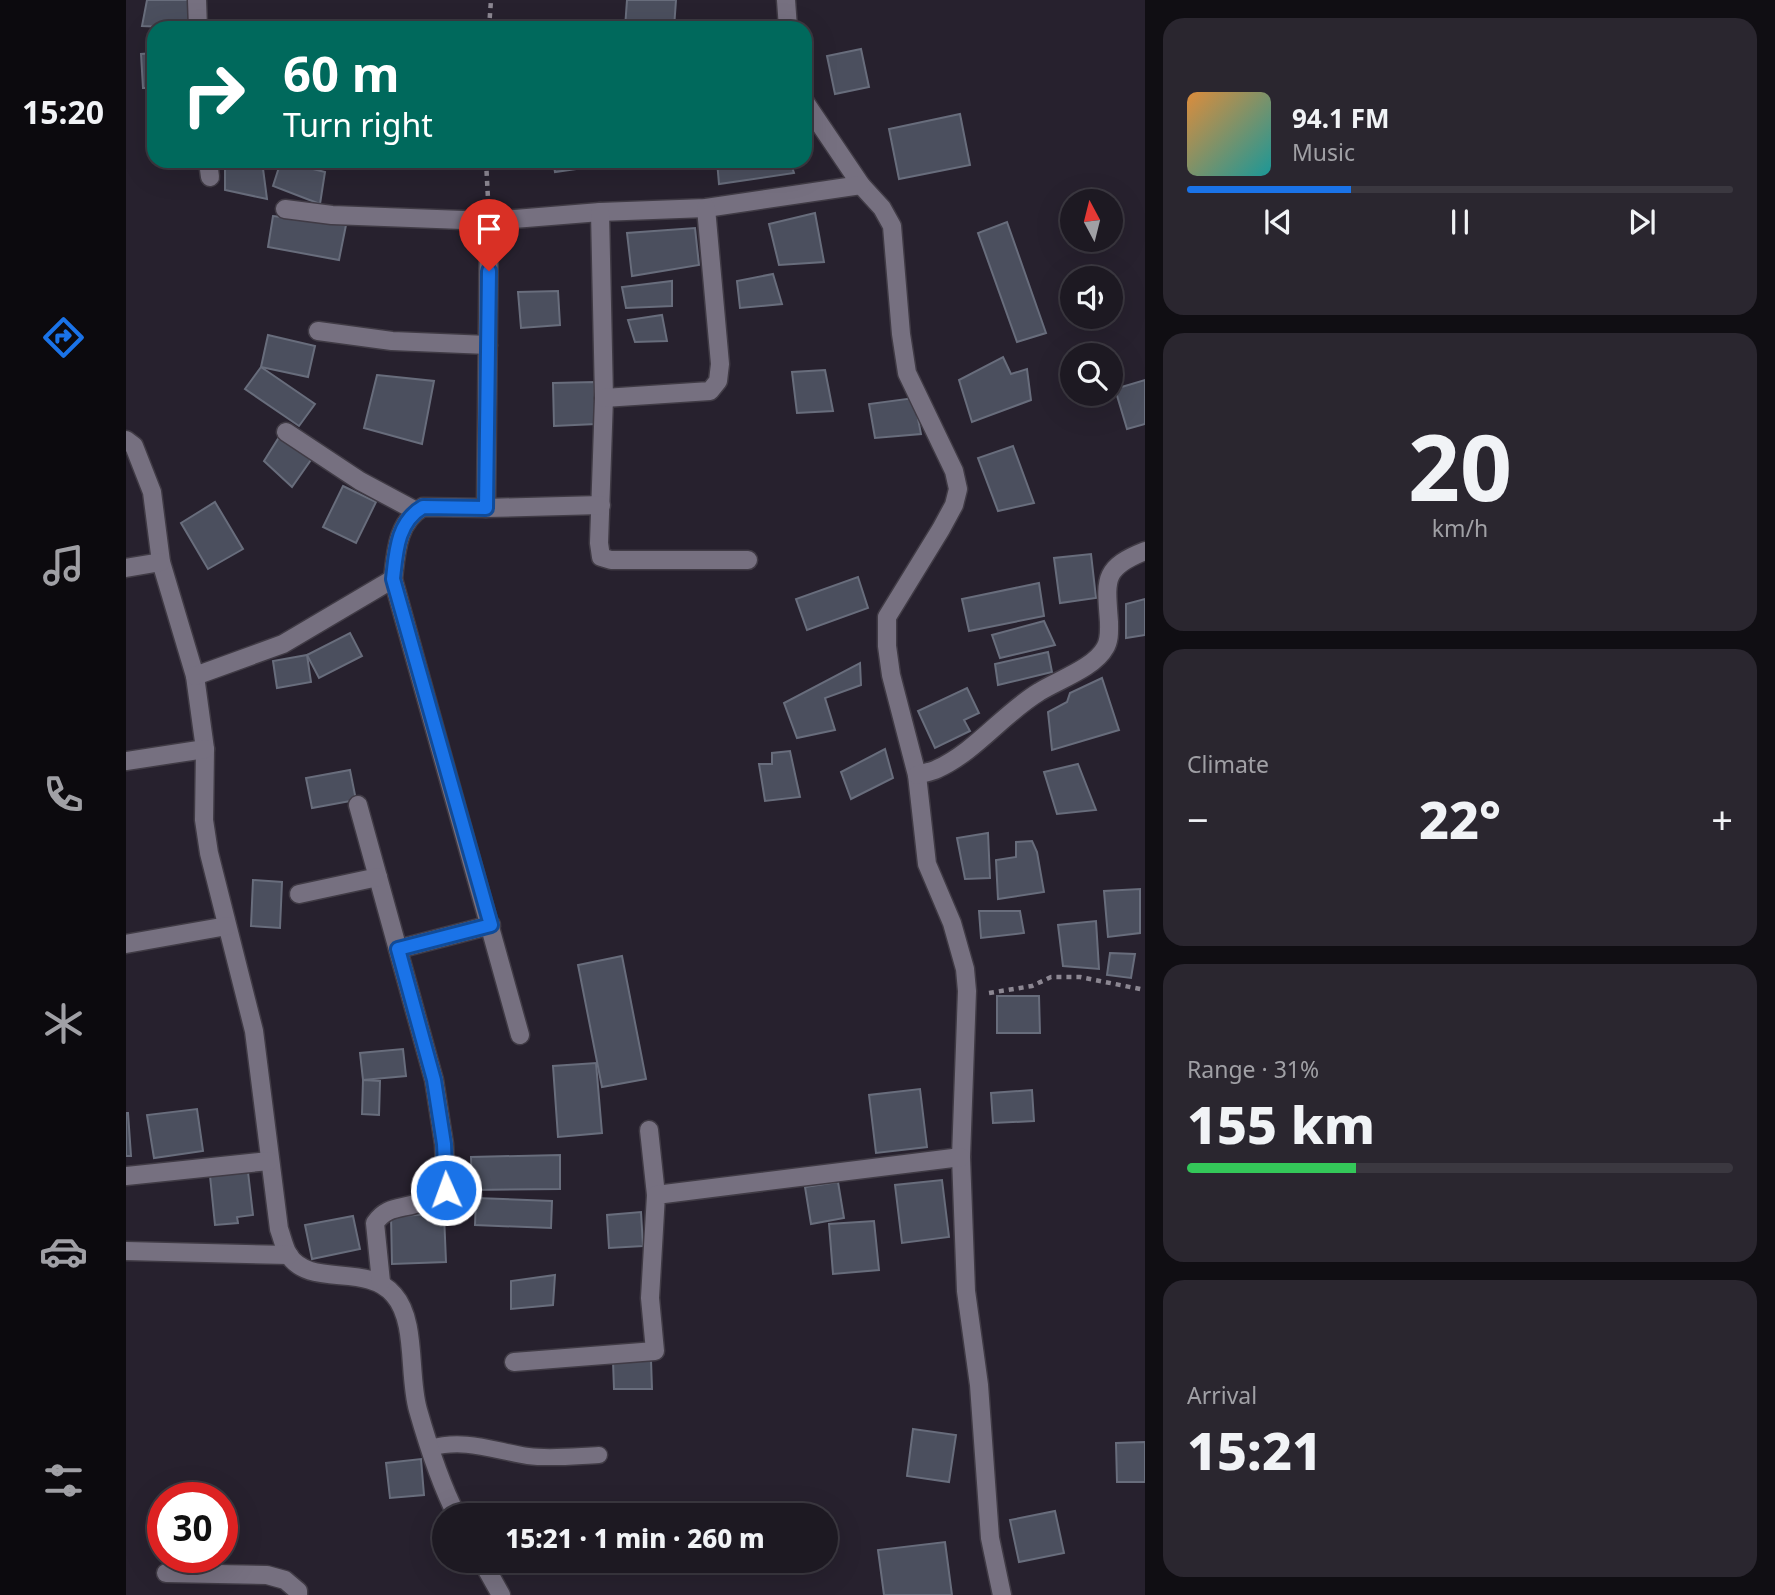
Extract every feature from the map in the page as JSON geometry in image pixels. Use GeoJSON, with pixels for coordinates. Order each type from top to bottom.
{"type":"FeatureCollection","features":[{"type":"Feature","properties":{"kind":"street"},"geometry":{"type":"LineString","coordinates":[[197,0],[198,21]]}},
{"type":"Feature","properties":{"kind":"street"},"geometry":{"type":"LineString","coordinates":[[786,0],[788,21]]}},
{"type":"Feature","properties":{"kind":"street"},"geometry":{"type":"LineString","coordinates":[[812,112],[862,185],[882,208],[892,226],[901,334],[908,373],[954,471],[958,489],[954,505],[941,529],[887,617],[887,646],[891,675],[916,775],[927,864],[952,923],[965,970],[967,991],[961,1157],[965,1291],[979,1385],[990,1538],[1002,1595]]}},
{"type":"Feature","properties":{"kind":"street"},"geometry":{"type":"LineString","coordinates":[[285,209],[332,215],[489,221],[600,212],[706,208],[862,185]]}},
{"type":"Feature","properties":{"kind":"street"},"geometry":{"type":"LineString","coordinates":[[604,398],[710,391],[718,382],[717,323],[706,208]]}},
{"type":"Feature","properties":{"kind":"street"},"geometry":{"type":"LineString","coordinates":[[600,212],[604,398],[599,544],[601,556],[611,560],[748,561]]}},
{"type":"Feature","properties":{"kind":"street"},"geometry":{"type":"LineString","coordinates":[[486,508],[489,221]]}},
{"type":"Feature","properties":{"kind":"street"},"geometry":{"type":"LineString","coordinates":[[318,331],[391,341],[488,345]]}},
{"type":"Feature","properties":{"kind":"street"},"geometry":{"type":"LineString","coordinates":[[286,432],[360,481],[416,511]]}},
{"type":"Feature","properties":{"kind":"street"},"geometry":{"type":"LineString","coordinates":[[126,440],[134,446],[152,492],[161,562],[195,676],[205,749],[204,820],[220,904],[254,1031],[279,1229],[289,1255],[302,1268],[322,1274],[353,1275],[381,1282],[404,1310],[417,1408],[451,1503]]}},
{"type":"Feature","properties":{"kind":"street"},"geometry":{"type":"LineString","coordinates":[[520,1035],[393,579],[397,543],[408,520],[423,507],[601,505]]}},
{"type":"Feature","properties":{"kind":"street"},"geometry":{"type":"LineString","coordinates":[[916,775],[937,769],[979,740],[1037,693],[1096,657],[1105,648],[1110,635],[1106,588],[1110,574],[1129,557],[1145,551]]}},
{"type":"Feature","properties":{"kind":"street"},"geometry":{"type":"LineString","coordinates":[[126,568],[161,562]]}},
{"type":"Feature","properties":{"kind":"street"},"geometry":{"type":"LineString","coordinates":[[195,676],[283,644],[393,579]]}},
{"type":"Feature","properties":{"kind":"street"},"geometry":{"type":"LineString","coordinates":[[126,761],[205,749]]}},
{"type":"Feature","properties":{"kind":"street"},"geometry":{"type":"LineString","coordinates":[[358,805],[434,1080],[444,1144],[446,1190],[415,1204],[391,1209],[382,1214],[375,1223],[381,1282]]}},
{"type":"Feature","properties":{"kind":"street"},"geometry":{"type":"LineString","coordinates":[[299,894],[378,877]]}},
{"type":"Feature","properties":{"kind":"street"},"geometry":{"type":"LineString","coordinates":[[398,949],[491,925]]}},
{"type":"Feature","properties":{"kind":"street"},"geometry":{"type":"LineString","coordinates":[[126,944],[227,926]]}},
{"type":"Feature","properties":{"kind":"street"},"geometry":{"type":"LineString","coordinates":[[514,1362],[655,1351],[650,1298],[656,1195],[649,1130]]}},
{"type":"Feature","properties":{"kind":"street"},"geometry":{"type":"LineString","coordinates":[[656,1195],[961,1157]]}},
{"type":"Feature","properties":{"kind":"street"},"geometry":{"type":"LineString","coordinates":[[126,1176],[269,1161]]}},
{"type":"Feature","properties":{"kind":"street"},"geometry":{"type":"LineString","coordinates":[[126,1251],[289,1255]]}},
{"type":"Feature","properties":{"kind":"street"},"geometry":{"type":"LineString","coordinates":[[166,1573],[267,1575],[285,1580],[298,1591],[298,1595]]}},
{"type":"Feature","properties":{"kind":"street"},"geometry":{"type":"LineString","coordinates":[[489,1573],[501,1595]]}},
{"type":"Feature","properties":{"kind":"lane"},"geometry":{"type":"LineString","coordinates":[[431,1448],[461,1443],[530,1456],[600,1455]]}},
{"type":"Feature","properties":{"kind":"path"},"geometry":{"type":"LineString","coordinates":[[490,21],[491,0]]}},
{"type":"Feature","properties":{"kind":"path"},"geometry":{"type":"LineString","coordinates":[[485,168],[489,221]]}},
{"type":"Feature","properties":{"kind":"path"},"geometry":{"type":"LineString","coordinates":[[967,991],[993,994],[1032,986],[1051,977],[1071,977],[1145,990]]}},
{"type":"Feature","properties":{"kind":"building"},"geometry":{"type":"Polygon","coordinates":[[[147,0],[195,0],[191,21],[147,21],[147,26],[142,26],[147,0]]]}},
{"type":"Feature","properties":{"kind":"building"},"geometry":{"type":"Polygon","coordinates":[[[627,0],[676,0],[674,21],[626,21],[627,0]]]}},
{"type":"Feature","properties":{"kind":"building"},"geometry":{"type":"Polygon","coordinates":[[[861,49],[869,87],[835,94],[827,56],[861,49]]]}},
{"type":"Feature","properties":{"kind":"building"},"geometry":{"type":"Polygon","coordinates":[[[141,54],[147,54],[147,88],[143,88],[141,54]]]}},
{"type":"Feature","properties":{"kind":"building"},"geometry":{"type":"Polygon","coordinates":[[[960,114],[970,165],[899,179],[889,129],[960,114]]]}},
{"type":"Feature","properties":{"kind":"building"},"geometry":{"type":"Polygon","coordinates":[[[225,168],[263,168],[267,199],[225,190],[225,168]]]}},
{"type":"Feature","properties":{"kind":"building"},"geometry":{"type":"Polygon","coordinates":[[[279,168],[309,168],[325,172],[320,204],[273,186],[279,168]]]}},
{"type":"Feature","properties":{"kind":"building"},"geometry":{"type":"Polygon","coordinates":[[[554,168],[583,168],[555,172],[554,168]]]}},
{"type":"Feature","properties":{"kind":"building"},"geometry":{"type":"Polygon","coordinates":[[[718,168],[792,168],[794,173],[719,184],[718,168]]]}},
{"type":"Feature","properties":{"kind":"building"},"geometry":{"type":"Polygon","coordinates":[[[815,213],[824,262],[779,265],[769,224],[815,213]]]}},
{"type":"Feature","properties":{"kind":"building"},"geometry":{"type":"Polygon","coordinates":[[[273,216],[346,225],[339,260],[268,247],[273,216]]]}},
{"type":"Feature","properties":{"kind":"building"},"geometry":{"type":"Polygon","coordinates":[[[1007,222],[1046,333],[1017,342],[978,233],[1007,222]]]}},
{"type":"Feature","properties":{"kind":"building"},"geometry":{"type":"Polygon","coordinates":[[[695,228],[699,265],[632,276],[627,233],[695,228]]]}},
{"type":"Feature","properties":{"kind":"building"},"geometry":{"type":"Polygon","coordinates":[[[773,274],[782,304],[740,308],[737,281],[773,274]]]}},
{"type":"Feature","properties":{"kind":"building"},"geometry":{"type":"Polygon","coordinates":[[[672,281],[672,306],[626,308],[622,287],[672,281]]]}},
{"type":"Feature","properties":{"kind":"building"},"geometry":{"type":"Polygon","coordinates":[[[558,291],[560,325],[521,328],[518,292],[558,291]]]}},
{"type":"Feature","properties":{"kind":"building"},"geometry":{"type":"Polygon","coordinates":[[[662,315],[667,341],[635,342],[628,320],[662,315]]]}},
{"type":"Feature","properties":{"kind":"building"},"geometry":{"type":"Polygon","coordinates":[[[268,335],[315,346],[308,377],[261,367],[268,335]]]}},
{"type":"Feature","properties":{"kind":"building"},"geometry":{"type":"Polygon","coordinates":[[[1003,357],[1011,374],[1027,369],[1031,400],[972,422],[959,380],[1003,357]]]}},
{"type":"Feature","properties":{"kind":"building"},"geometry":{"type":"Polygon","coordinates":[[[261,367],[315,404],[299,426],[245,389],[261,367]]]}},
{"type":"Feature","properties":{"kind":"building"},"geometry":{"type":"Polygon","coordinates":[[[825,370],[833,411],[797,413],[792,372],[825,370]]]}},
{"type":"Feature","properties":{"kind":"building"},"geometry":{"type":"Polygon","coordinates":[[[377,375],[434,381],[422,444],[364,428],[377,375]]]}},
{"type":"Feature","properties":{"kind":"building"},"geometry":{"type":"Polygon","coordinates":[[[1145,380],[1145,424],[1127,429],[1120,406],[1123,406],[1123,387],[1145,380]]]}},
{"type":"Feature","properties":{"kind":"building"},"geometry":{"type":"Polygon","coordinates":[[[594,382],[596,424],[554,426],[553,383],[594,382]]]}},
{"type":"Feature","properties":{"kind":"building"},"geometry":{"type":"Polygon","coordinates":[[[914,398],[921,434],[875,438],[869,404],[914,398]]]}},
{"type":"Feature","properties":{"kind":"building"},"geometry":{"type":"Polygon","coordinates":[[[281,434],[313,457],[292,487],[264,461],[281,434]]]}},
{"type":"Feature","properties":{"kind":"building"},"geometry":{"type":"Polygon","coordinates":[[[1013,446],[1034,503],[998,511],[978,458],[1013,446]]]}},
{"type":"Feature","properties":{"kind":"building"},"geometry":{"type":"Polygon","coordinates":[[[343,486],[376,502],[356,543],[323,527],[343,486]]]}},
{"type":"Feature","properties":{"kind":"building"},"geometry":{"type":"Polygon","coordinates":[[[215,502],[243,549],[208,569],[181,523],[215,502]]]}},
{"type":"Feature","properties":{"kind":"building"},"geometry":{"type":"Polygon","coordinates":[[[1091,554],[1096,598],[1060,603],[1054,558],[1091,554]]]}},
{"type":"Feature","properties":{"kind":"building"},"geometry":{"type":"Polygon","coordinates":[[[858,577],[868,608],[807,630],[796,599],[858,577]]]}},
{"type":"Feature","properties":{"kind":"building"},"geometry":{"type":"Polygon","coordinates":[[[1039,583],[1044,616],[969,631],[962,599],[1039,583]]]}},
{"type":"Feature","properties":{"kind":"building"},"geometry":{"type":"Polygon","coordinates":[[[1145,599],[1145,635],[1126,638],[1126,604],[1145,599]]]}},
{"type":"Feature","properties":{"kind":"building"},"geometry":{"type":"Polygon","coordinates":[[[1044,621],[1055,645],[1000,658],[992,635],[1044,621]]]}},
{"type":"Feature","properties":{"kind":"building"},"geometry":{"type":"Polygon","coordinates":[[[350,633],[362,656],[319,678],[307,655],[350,633]]]}},
{"type":"Feature","properties":{"kind":"building"},"geometry":{"type":"Polygon","coordinates":[[[1048,652],[1052,672],[998,685],[995,664],[1048,652]]]}},
{"type":"Feature","properties":{"kind":"building"},"geometry":{"type":"Polygon","coordinates":[[[307,655],[311,682],[277,688],[273,661],[307,655]]]}},
{"type":"Feature","properties":{"kind":"building"},"geometry":{"type":"Polygon","coordinates":[[[860,663],[861,685],[825,698],[835,730],[797,738],[784,703],[860,663]]]}},
{"type":"Feature","properties":{"kind":"building"},"geometry":{"type":"Polygon","coordinates":[[[1102,678],[1119,730],[1052,750],[1048,712],[1067,702],[1070,693],[1102,678]]]}},
{"type":"Feature","properties":{"kind":"building"},"geometry":{"type":"Polygon","coordinates":[[[967,688],[979,713],[964,720],[970,731],[935,748],[918,711],[967,688]]]}},
{"type":"Feature","properties":{"kind":"building"},"geometry":{"type":"Polygon","coordinates":[[[885,749],[893,778],[851,799],[841,772],[885,749]]]}},
{"type":"Feature","properties":{"kind":"building"},"geometry":{"type":"Polygon","coordinates":[[[790,751],[800,797],[765,801],[759,764],[772,764],[772,753],[790,751]]]}},
{"type":"Feature","properties":{"kind":"building"},"geometry":{"type":"Polygon","coordinates":[[[1078,764],[1096,810],[1057,814],[1044,772],[1078,764]]]}},
{"type":"Feature","properties":{"kind":"building"},"geometry":{"type":"Polygon","coordinates":[[[350,770],[356,800],[312,808],[306,778],[350,770]]]}},
{"type":"Feature","properties":{"kind":"building"},"geometry":{"type":"Polygon","coordinates":[[[988,833],[990,878],[965,879],[957,838],[988,833]]]}},
{"type":"Feature","properties":{"kind":"building"},"geometry":{"type":"Polygon","coordinates":[[[1032,841],[1037,852],[1044,892],[998,899],[996,860],[1016,857],[1016,842],[1032,841]]]}},
{"type":"Feature","properties":{"kind":"building"},"geometry":{"type":"Polygon","coordinates":[[[253,880],[282,882],[280,928],[251,926],[253,880]]]}},
{"type":"Feature","properties":{"kind":"building"},"geometry":{"type":"Polygon","coordinates":[[[1140,889],[1140,933],[1108,937],[1104,891],[1140,889]]]}},
{"type":"Feature","properties":{"kind":"building"},"geometry":{"type":"Polygon","coordinates":[[[979,911],[1020,911],[1024,933],[981,938],[979,911]]]}},
{"type":"Feature","properties":{"kind":"building"},"geometry":{"type":"Polygon","coordinates":[[[1096,921],[1099,969],[1063,966],[1058,925],[1096,921]]]}},
{"type":"Feature","properties":{"kind":"building"},"geometry":{"type":"Polygon","coordinates":[[[1110,953],[1135,954],[1131,978],[1107,975],[1110,953]]]}},
{"type":"Feature","properties":{"kind":"building"},"geometry":{"type":"Polygon","coordinates":[[[622,956],[646,1079],[602,1087],[578,965],[622,956]]]}},
{"type":"Feature","properties":{"kind":"building"},"geometry":{"type":"Polygon","coordinates":[[[997,996],[1039,996],[1040,1033],[997,1033],[997,996]]]}},
{"type":"Feature","properties":{"kind":"building"},"geometry":{"type":"Polygon","coordinates":[[[403,1049],[406,1076],[363,1080],[360,1053],[403,1049]]]}},
{"type":"Feature","properties":{"kind":"building"},"geometry":{"type":"Polygon","coordinates":[[[596,1063],[602,1133],[558,1137],[553,1066],[596,1063]]]}},
{"type":"Feature","properties":{"kind":"building"},"geometry":{"type":"Polygon","coordinates":[[[363,1080],[380,1081],[379,1115],[362,1114],[363,1080]]]}},
{"type":"Feature","properties":{"kind":"building"},"geometry":{"type":"Polygon","coordinates":[[[920,1089],[927,1147],[876,1153],[869,1095],[920,1089]]]}},
{"type":"Feature","properties":{"kind":"building"},"geometry":{"type":"Polygon","coordinates":[[[1032,1090],[1034,1121],[993,1123],[991,1093],[1032,1090]]]}},
{"type":"Feature","properties":{"kind":"building"},"geometry":{"type":"Polygon","coordinates":[[[197,1109],[203,1151],[154,1158],[147,1115],[197,1109]]]}},
{"type":"Feature","properties":{"kind":"building"},"geometry":{"type":"Polygon","coordinates":[[[128,1113],[131,1156],[126,1156],[128,1113]]]}},
{"type":"Feature","properties":{"kind":"building"},"geometry":{"type":"Polygon","coordinates":[[[560,1155],[560,1189],[472,1190],[471,1157],[560,1155]]]}},
{"type":"Feature","properties":{"kind":"building"},"geometry":{"type":"Polygon","coordinates":[[[248,1172],[253,1215],[237,1217],[238,1223],[215,1225],[210,1176],[248,1172]]]}},
{"type":"Feature","properties":{"kind":"building"},"geometry":{"type":"Polygon","coordinates":[[[942,1180],[949,1237],[902,1243],[895,1185],[942,1180]]]}},
{"type":"Feature","properties":{"kind":"building"},"geometry":{"type":"Polygon","coordinates":[[[838,1182],[844,1218],[811,1224],[805,1187],[838,1182]]]}},
{"type":"Feature","properties":{"kind":"building"},"geometry":{"type":"Polygon","coordinates":[[[476,1198],[552,1201],[551,1228],[475,1225],[476,1198]]]}},
{"type":"Feature","properties":{"kind":"building"},"geometry":{"type":"Polygon","coordinates":[[[641,1212],[643,1246],[609,1248],[607,1215],[641,1212]]]}},
{"type":"Feature","properties":{"kind":"building"},"geometry":{"type":"Polygon","coordinates":[[[444,1214],[446,1262],[392,1264],[391,1216],[444,1214]]]}},
{"type":"Feature","properties":{"kind":"building"},"geometry":{"type":"Polygon","coordinates":[[[353,1216],[360,1249],[312,1259],[305,1225],[353,1216]]]}},
{"type":"Feature","properties":{"kind":"building"},"geometry":{"type":"Polygon","coordinates":[[[874,1221],[879,1270],[833,1274],[829,1224],[874,1221]]]}},
{"type":"Feature","properties":{"kind":"building"},"geometry":{"type":"Polygon","coordinates":[[[555,1275],[553,1305],[511,1309],[511,1281],[555,1275]]]}},
{"type":"Feature","properties":{"kind":"building"},"geometry":{"type":"Polygon","coordinates":[[[651,1360],[652,1389],[614,1389],[613,1361],[651,1360]]]}},
{"type":"Feature","properties":{"kind":"building"},"geometry":{"type":"Polygon","coordinates":[[[913,1429],[956,1435],[949,1482],[907,1476],[913,1429]]]}},
{"type":"Feature","properties":{"kind":"building"},"geometry":{"type":"Polygon","coordinates":[[[1145,1442],[1145,1482],[1117,1482],[1116,1443],[1145,1442]]]}},
{"type":"Feature","properties":{"kind":"building"},"geometry":{"type":"Polygon","coordinates":[[[421,1459],[424,1495],[390,1498],[386,1463],[421,1459]]]}},
{"type":"Feature","properties":{"kind":"building"},"geometry":{"type":"Polygon","coordinates":[[[1055,1511],[1064,1553],[1019,1562],[1010,1520],[1055,1511]]]}},
{"type":"Feature","properties":{"kind":"building"},"geometry":{"type":"Polygon","coordinates":[[[945,1542],[952,1595],[884,1595],[878,1550],[945,1542]]]}},
{"type":"Feature","properties":{"kind":"route"},"geometry":{"type":"LineString","coordinates":[[446,1190],[444,1144],[434,1080],[398,949],[491,925],[393,579],[397,543],[408,520],[416,511],[423,507],[486,508],[489,271]]}}]}
